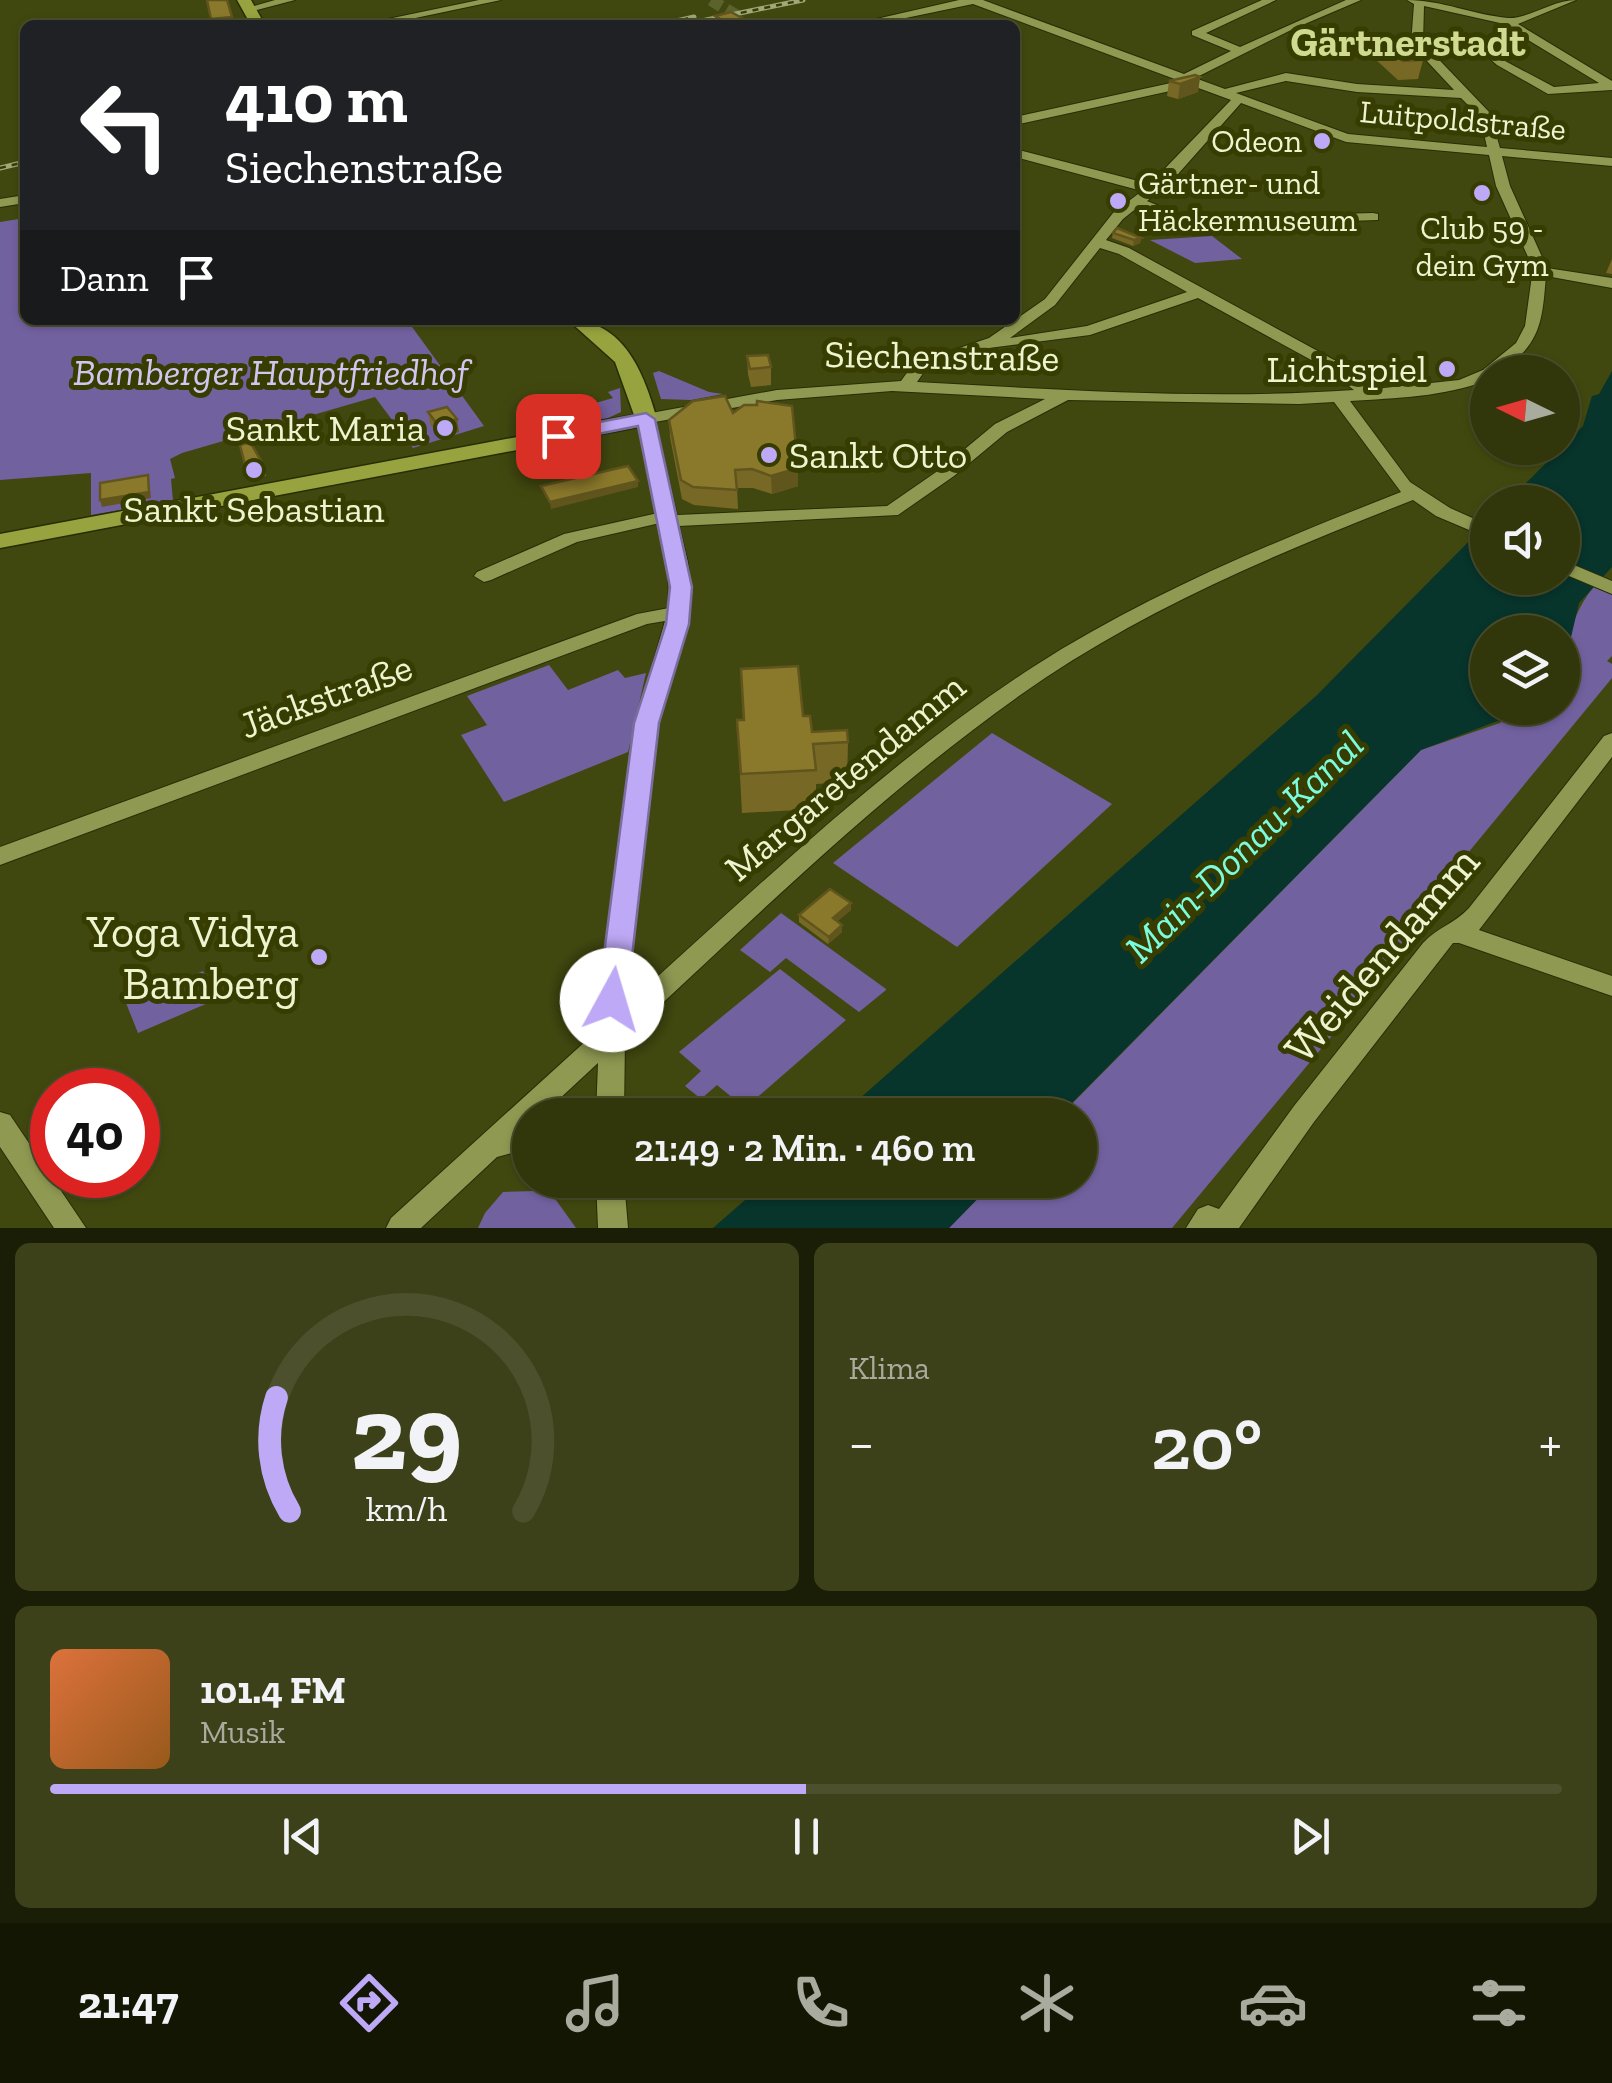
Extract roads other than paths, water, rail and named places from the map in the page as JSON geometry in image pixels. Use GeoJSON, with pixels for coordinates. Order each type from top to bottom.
{"type":"FeatureCollection","features":[{"type":"Feature","properties":{"kind":"main road"},"geometry":{"type":"LineString","coordinates":[[586,325],[604,337],[630,365],[646,419]]}},
{"type":"Feature","properties":{"kind":"main road","name":"Siechenstraße"},"geometry":{"type":"LineString","coordinates":[[0,541],[646,419]]}},
{"type":"Feature","properties":{"kind":"street"},"geometry":{"type":"LineString","coordinates":[[246,5],[290,0]]}},
{"type":"Feature","properties":{"kind":"street"},"geometry":{"type":"LineString","coordinates":[[392,20],[496,0]]}},
{"type":"Feature","properties":{"kind":"street"},"geometry":{"type":"LineString","coordinates":[[879,20],[973,0]]}},
{"type":"Feature","properties":{"kind":"street","name":"Luitpoldstraße"},"geometry":{"type":"LineString","coordinates":[[973,0],[1346,138],[1612,162]]}},
{"type":"Feature","properties":{"kind":"street"},"geometry":{"type":"LineString","coordinates":[[1244,52],[1196,34],[1271,0]]}},
{"type":"Feature","properties":{"kind":"street"},"geometry":{"type":"LineString","coordinates":[[1020,120],[1188,80],[1289,27],[1356,0]]}},
{"type":"Feature","properties":{"kind":"street"},"geometry":{"type":"LineString","coordinates":[[1510,23],[1571,0]]}},
{"type":"Feature","properties":{"kind":"street"},"geometry":{"type":"LineString","coordinates":[[1513,355],[1528,336],[1536,317],[1541,271],[1506,196],[1486,116],[1417,44],[1420,1],[1510,23],[1611,84]]}},
{"type":"Feature","properties":{"kind":"street"},"geometry":{"type":"LineString","coordinates":[[1478,43],[1501,63],[1552,91],[1611,84]]}},
{"type":"Feature","properties":{"kind":"street"},"geometry":{"type":"LineString","coordinates":[[1223,93],[1272,78],[1302,78],[1357,88],[1464,94]]}},
{"type":"Feature","properties":{"kind":"street"},"geometry":{"type":"LineString","coordinates":[[984,346],[1018,327],[1060,294],[1097,242],[1136,201],[1166,180],[1238,98]]}},
{"type":"Feature","properties":{"kind":"street"},"geometry":{"type":"LineString","coordinates":[[1020,154],[1152,189]]}},
{"type":"Feature","properties":{"kind":"street"},"geometry":{"type":"LineString","coordinates":[[1136,201],[1186,222],[1374,217]]}},
{"type":"Feature","properties":{"kind":"street"},"geometry":{"type":"LineString","coordinates":[[1097,242],[1115,246],[1330,364],[1371,395]]}},
{"type":"Feature","properties":{"kind":"street"},"geometry":{"type":"LineString","coordinates":[[1541,271],[1612,283]]}},
{"type":"Feature","properties":{"kind":"street"},"geometry":{"type":"LineString","coordinates":[[906,386],[920,366],[984,346],[1090,330],[1200,292]]}},
{"type":"Feature","properties":{"kind":"street","name":"Siechenstraße"},"geometry":{"type":"LineString","coordinates":[[646,419],[777,394],[906,386],[1064,396],[1270,399],[1340,398],[1444,388],[1470,379]]}},
{"type":"Feature","properties":{"kind":"street"},"geometry":{"type":"LineString","coordinates":[[484,576],[570,538],[668,519],[891,512],[1001,428],[1064,396]]}},
{"type":"Feature","properties":{"kind":"street"},"geometry":{"type":"LineString","coordinates":[[1340,398],[1413,494],[1470,524]]}},
{"type":"Feature","properties":{"kind":"street"},"geometry":{"type":"LineString","coordinates":[[610,1098],[610,1034],[647,723],[679,613],[680,575],[646,419]]}},
{"type":"Feature","properties":{"kind":"street","name":"Margaretendamm"},"geometry":{"type":"LineString","coordinates":[[401,1228],[610,1034],[944,740],[1041,672],[1126,622],[1224,573],[1413,494]]}},
{"type":"Feature","properties":{"kind":"street"},"geometry":{"type":"LineString","coordinates":[[1580,574],[1612,588]]}},
{"type":"Feature","properties":{"kind":"street","name":"Jäckstraße"},"geometry":{"type":"LineString","coordinates":[[0,856],[644,618],[679,613]]}},
{"type":"Feature","properties":{"kind":"street","name":"Weidendamm"},"geometry":{"type":"LineString","coordinates":[[1213,1225],[1432,950],[1446,934],[1460,933],[1612,741]]}},
{"type":"Feature","properties":{"kind":"street"},"geometry":{"type":"LineString","coordinates":[[1460,933],[1612,986]]}},
{"type":"Feature","properties":{"kind":"street"},"geometry":{"type":"LineString","coordinates":[[0,1124],[71,1228]]}},
{"type":"Feature","properties":{"kind":"street"},"geometry":{"type":"LineString","coordinates":[[489,1146],[512,1140]]}},
{"type":"Feature","properties":{"kind":"street"},"geometry":{"type":"LineString","coordinates":[[611,1198],[613,1228]]}},
{"type":"Feature","properties":{"kind":"water","name":"Main-Donau-Kanal"},"geometry":{"type":"Polygon","coordinates":[[[1612,371],[1612,567],[1579,603],[1576,615],[1470,615],[1470,725],[1487,725],[1421,750],[1077,1098],[860,1098],[1316,696],[1470,540],[1470,595],[1580,595],[1580,485],[1524,485],[1544,465],[1580,465],[1580,429],[1592,396],[1599,394],[1612,371]]]}},
{"type":"Feature","properties":{"kind":"water"},"geometry":{"type":"Polygon","coordinates":[[[747,1198],[978,1198],[949,1228],[713,1228],[747,1198]]]}},
{"type":"Feature","properties":{"kind":"tunnel"},"geometry":{"type":"LineString","coordinates":[[711,0],[742,19]]}},
{"type":"Feature","properties":{"kind":"railway"},"geometry":{"type":"LineString","coordinates":[[706,20],[803,0]]}},
{"type":"Feature","properties":{"kind":"railway"},"geometry":{"type":"LineString","coordinates":[[681,20],[694,17]]}},
{"type":"Feature","properties":{"kind":"railway"},"geometry":{"type":"LineString","coordinates":[[0,168],[20,163]]}},
{"type":"Feature","properties":{"kind":"place","name":"Odeon"},"geometry":{"type":"Point","coordinates":[1322,141]}},
{"type":"Feature","properties":{"kind":"place","name":"Club 59 - dein Gym"},"geometry":{"type":"Point","coordinates":[1482,193]}},
{"type":"Feature","properties":{"kind":"place","name":"Gärtner- und Häckermuseum"},"geometry":{"type":"Point","coordinates":[1118,201]}},
{"type":"Feature","properties":{"kind":"place","name":"Lichtspiel"},"geometry":{"type":"Point","coordinates":[1447,369]}},
{"type":"Feature","properties":{"kind":"place","name":"Sankt Maria"},"geometry":{"type":"Point","coordinates":[445,428]}},
{"type":"Feature","properties":{"kind":"place","name":"Sankt Otto"},"geometry":{"type":"Point","coordinates":[769,455]}},
{"type":"Feature","properties":{"kind":"place","name":"Sankt Sebastian"},"geometry":{"type":"Point","coordinates":[254,470]}},
{"type":"Feature","properties":{"kind":"place","name":"Yoga Vidya Bamberg"},"geometry":{"type":"Point","coordinates":[319,957]}},
{"type":"Feature","properties":{"kind":"district","name":"Gärtnerstadt"},"geometry":{"type":"Point","coordinates":[1408,42]}},
{"type":"Feature","properties":{"kind":"park label","name":"Bamberger Hauptfriedhof"},"geometry":{"type":"Point","coordinates":[271,372]}}]}
